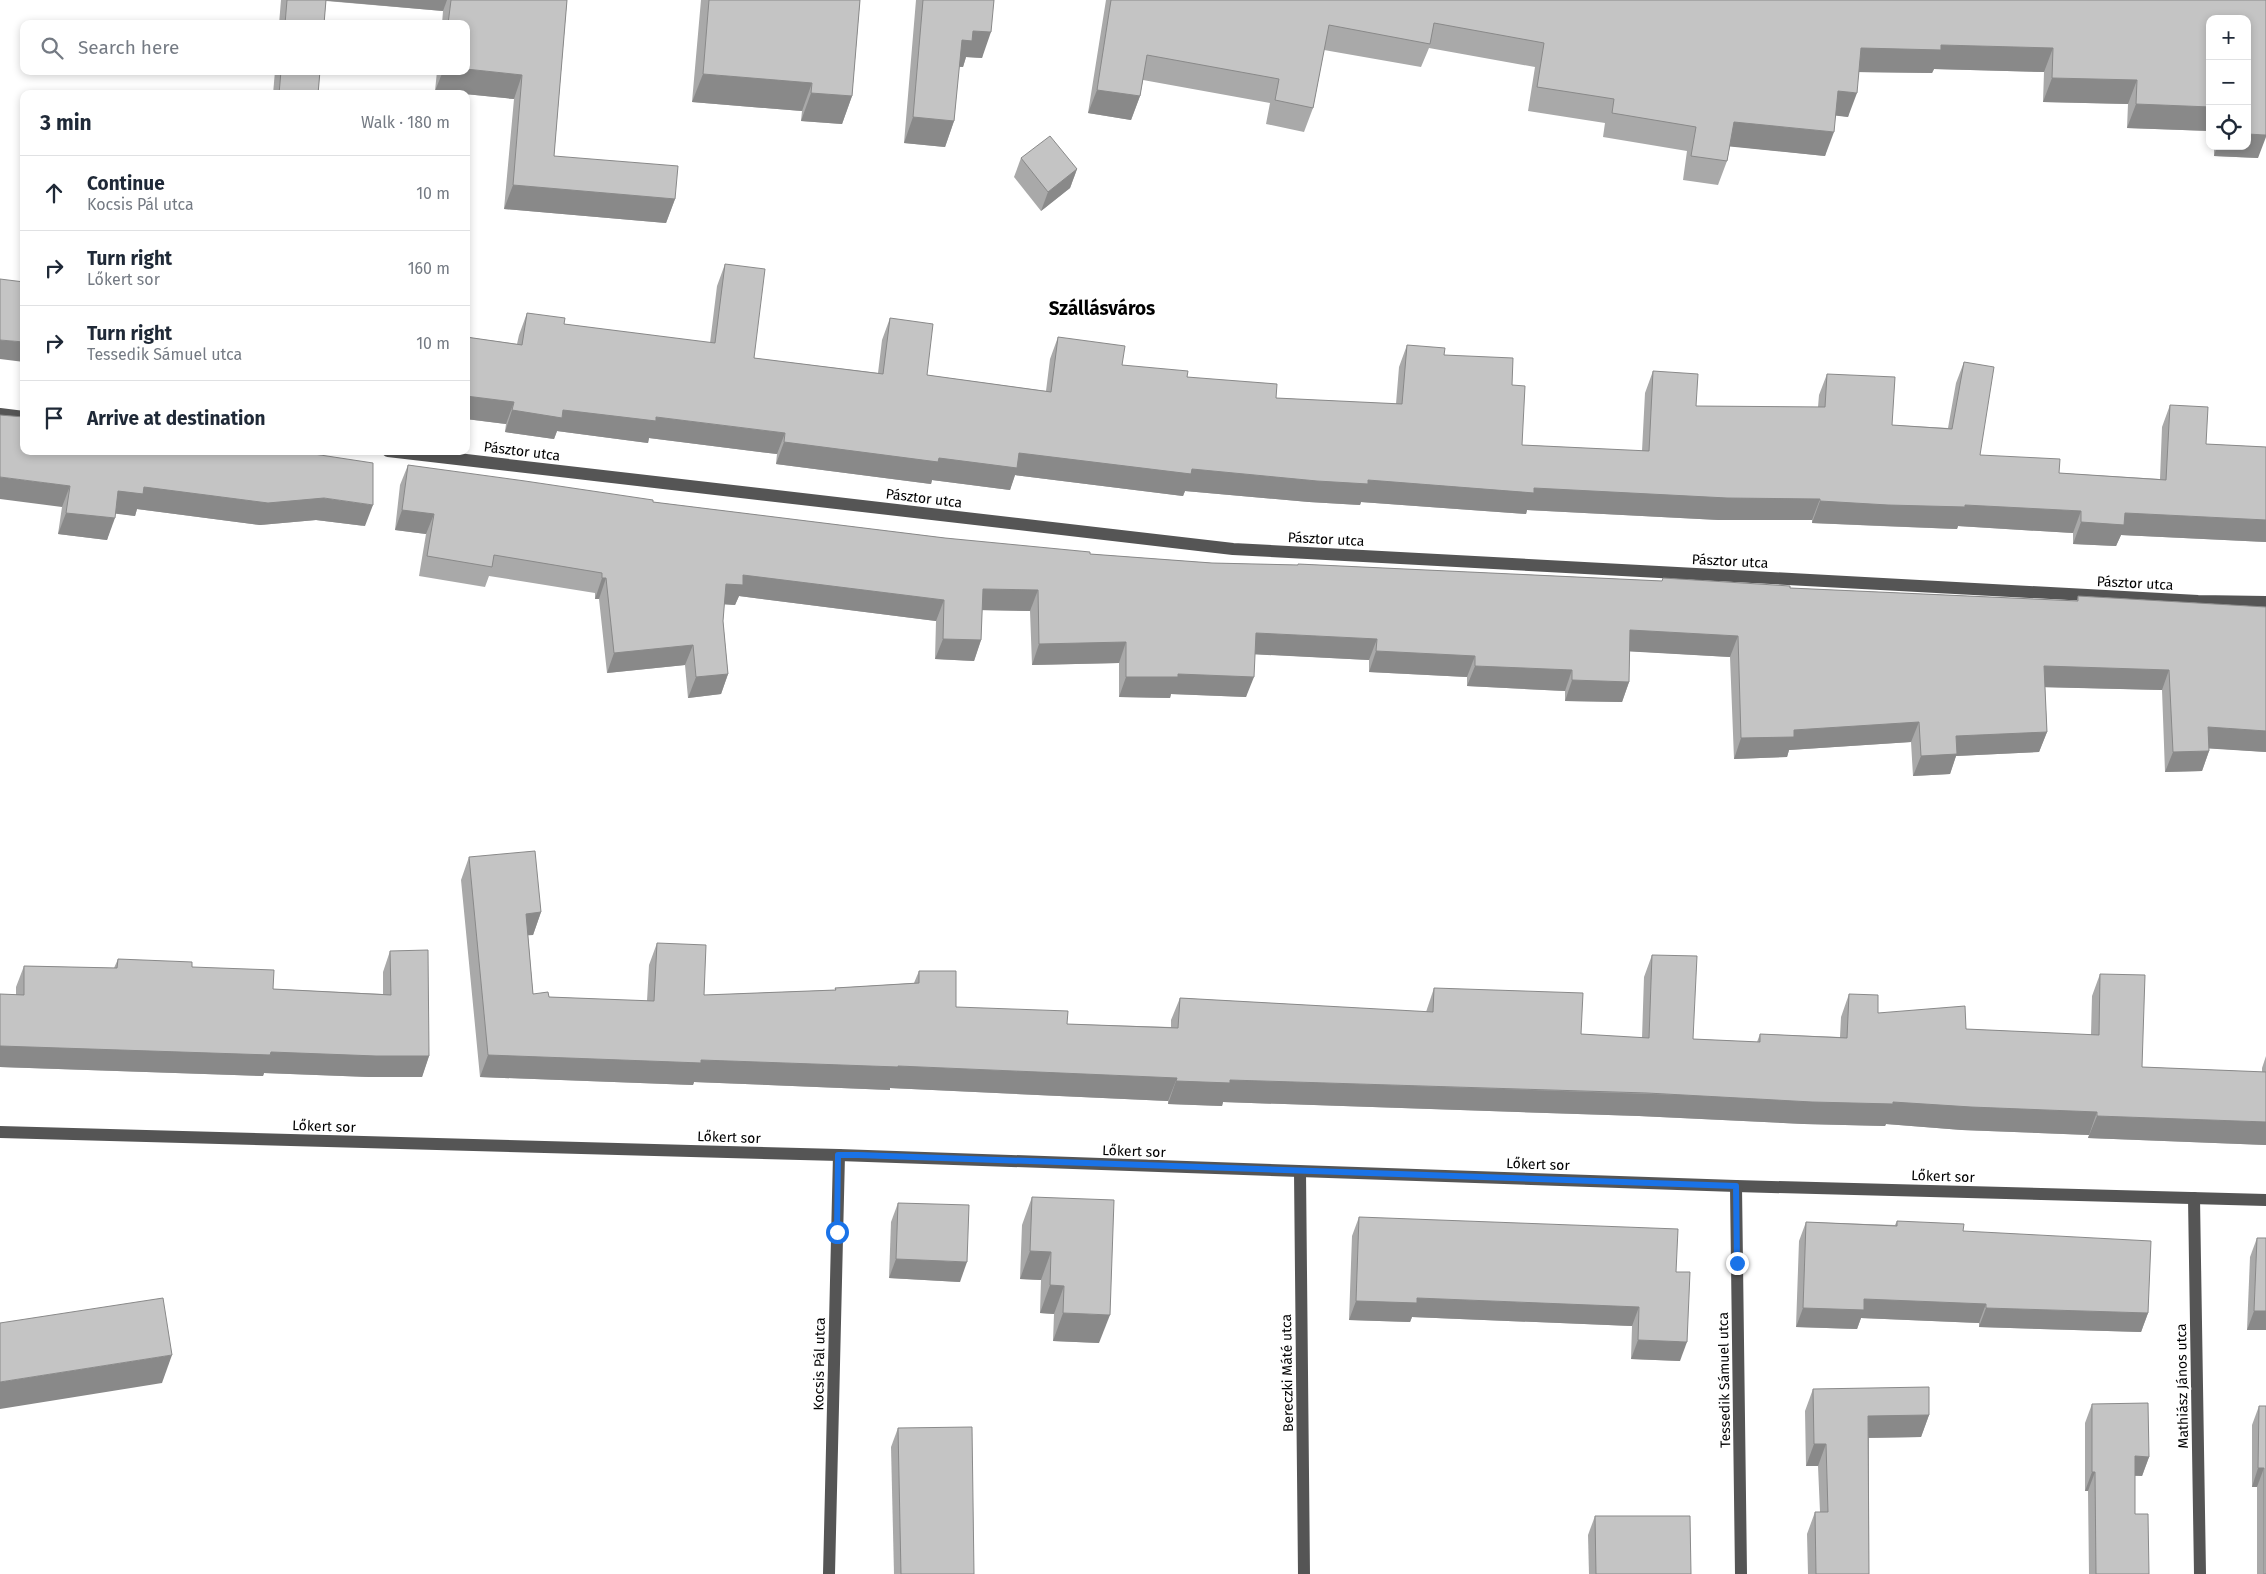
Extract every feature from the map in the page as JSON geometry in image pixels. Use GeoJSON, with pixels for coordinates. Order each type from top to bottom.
{"type":"FeatureCollection","features":[{"type":"Feature","properties":{"kind":"street"},"geometry":{"type":"LineString","coordinates":[[0,414],[20,416]]}},
{"type":"Feature","properties":{"kind":"street","name":"Pásztor utca"},"geometry":{"type":"LineString","coordinates":[[422,455],[1233,549],[2188,601],[2266,602]]}},
{"type":"Feature","properties":{"kind":"street","name":"Lőkert sor"},"geometry":{"type":"LineString","coordinates":[[0,1132],[838,1155],[1736,1186],[2266,1200]]}},
{"type":"Feature","properties":{"kind":"street","name":"Kocsis Pál utca"},"geometry":{"type":"LineString","coordinates":[[829,1574],[838,1155]]}},
{"type":"Feature","properties":{"kind":"street","name":"Bereczki Máté utca"},"geometry":{"type":"LineString","coordinates":[[1300,1172],[1304,1574]]}},
{"type":"Feature","properties":{"kind":"street","name":"Tessedik Sámuel utca"},"geometry":{"type":"LineString","coordinates":[[1736,1186],[1741,1574]]}},
{"type":"Feature","properties":{"kind":"street","name":"Mathiász János utca"},"geometry":{"type":"LineString","coordinates":[[2194,1198],[2200,1574]]}},
{"type":"Feature","properties":{"kind":"building"},"geometry":{"type":"Polygon","coordinates":[[[287,0],[326,0],[324,20],[285,20],[287,0]]]}},
{"type":"Feature","properties":{"kind":"building"},"geometry":{"type":"Polygon","coordinates":[[[451,0],[567,0],[554,156],[678,166],[675,199],[513,185],[522,75],[470,69],[470,20],[448,20],[451,0]]]}},
{"type":"Feature","properties":{"kind":"building"},"geometry":{"type":"Polygon","coordinates":[[[709,0],[860,0],[852,96],[811,93],[812,83],[703,74],[709,0]]]}},
{"type":"Feature","properties":{"kind":"building"},"geometry":{"type":"Polygon","coordinates":[[[923,0],[994,0],[991,32],[973,31],[972,41],[962,40],[954,121],[913,117],[923,0]]]}},
{"type":"Feature","properties":{"kind":"building"},"geometry":{"type":"Polygon","coordinates":[[[1111,0],[2266,0],[2266,135],[2251,134],[2251,15],[2206,15],[2206,107],[2136,104],[2137,80],[2052,78],[2053,48],[1941,45],[1941,50],[1861,48],[1857,93],[1838,91],[1834,132],[1734,122],[1727,161],[1691,156],[1696,127],[1612,113],[1614,99],[1537,87],[1544,43],[1434,23],[1430,44],[1329,25],[1313,108],[1275,100],[1279,79],[1147,55],[1140,96],[1097,90],[1111,0]]]}},
{"type":"Feature","properties":{"kind":"building"},"geometry":{"type":"Polygon","coordinates":[[[281,75],[320,75],[318,90],[279,90],[281,75]]]}},
{"type":"Feature","properties":{"kind":"building"},"geometry":{"type":"Polygon","coordinates":[[[1050,136],[1077,169],[1048,192],[1021,158],[1050,136]]]}},
{"type":"Feature","properties":{"kind":"building"},"geometry":{"type":"Polygon","coordinates":[[[725,264],[765,269],[754,358],[883,374],[890,318],[933,324],[927,375],[1051,392],[1058,337],[1125,346],[1122,365],[1188,371],[1187,377],[1277,384],[1276,398],[1402,404],[1407,345],[1445,348],[1444,355],[1513,358],[1512,385],[1525,386],[1522,445],[1649,451],[1653,371],[1698,374],[1696,406],[1825,407],[1827,374],[1895,377],[1892,425],[1952,429],[1964,362],[1994,367],[1980,455],[2060,459],[2059,473],[2166,480],[2170,405],[2208,407],[2206,444],[2266,447],[2266,520],[2125,513],[2124,525],[2081,522],[2081,511],[1965,505],[1965,507],[1888,505],[1820,501],[1820,499],[1727,498],[1534,488],[1534,493],[1368,480],[1368,484],[1192,469],[1191,474],[1019,453],[1017,468],[939,458],[938,462],[784,442],[785,433],[656,417],[656,421],[563,410],[562,418],[512,410],[514,402],[470,396],[470,338],[522,345],[527,313],[565,318],[564,324],[715,343],[725,264]]]}},
{"type":"Feature","properties":{"kind":"building"},"geometry":{"type":"Polygon","coordinates":[[[0,279],[20,282],[20,342],[0,340],[0,279]]]}},
{"type":"Feature","properties":{"kind":"building"},"geometry":{"type":"Polygon","coordinates":[[[0,415],[20,417],[20,455],[320,455],[373,463],[373,505],[324,498],[268,503],[144,487],[143,494],[118,491],[115,518],[66,513],[70,486],[0,477],[0,415]]]}},
{"type":"Feature","properties":{"kind":"building"},"geometry":{"type":"Polygon","coordinates":[[[408,465],[653,500],[653,502],[945,538],[1090,552],[1090,554],[1212,563],[1298,564],[1662,581],[1663,578],[1790,586],[1790,588],[2078,601],[2078,596],[2266,607],[2266,731],[2208,727],[2209,751],[2173,752],[2169,670],[2044,666],[2047,732],[1956,736],[1957,754],[1921,756],[1919,722],[1794,730],[1794,737],[1741,738],[1738,636],[1630,630],[1629,682],[1572,680],[1572,670],[1475,666],[1475,656],[1376,651],[1377,639],[1256,633],[1254,677],[1178,674],[1178,677],[1126,677],[1126,642],[1039,644],[1038,590],[983,589],[981,640],[943,639],[944,600],[743,575],[743,585],[726,584],[723,621],[728,674],[696,677],[693,645],[614,653],[606,578],[602,578],[602,573],[494,555],[492,567],[427,556],[434,514],[402,510],[408,465]]]}},
{"type":"Feature","properties":{"kind":"building"},"geometry":{"type":"Polygon","coordinates":[[[535,851],[541,912],[526,914],[533,994],[548,992],[549,997],[654,1001],[657,943],[706,945],[704,995],[836,990],[835,988],[919,983],[919,971],[956,971],[956,1007],[1068,1011],[1067,1024],[1178,1028],[1180,998],[1433,1012],[1434,988],[1583,993],[1581,1034],[1649,1038],[1652,955],[1697,956],[1693,1039],[1760,1042],[1760,1034],[1847,1038],[1849,994],[1878,995],[1878,1013],[1965,1006],[1966,1029],[2099,1035],[2100,974],[2145,975],[2142,1067],[2266,1072],[2266,1122],[2097,1116],[2097,1112],[1893,1102],[1893,1104],[1812,1102],[1647,1093],[1230,1080],[1230,1083],[1176,1081],[1177,1078],[898,1066],[701,1060],[701,1063],[488,1055],[469,857],[535,851]]]}},
{"type":"Feature","properties":{"kind":"building"},"geometry":{"type":"Polygon","coordinates":[[[428,950],[429,1056],[271,1052],[270,1055],[0,1046],[0,994],[24,995],[24,966],[117,968],[118,959],[192,962],[192,967],[274,970],[273,989],[391,995],[390,951],[428,950]]]}},
{"type":"Feature","properties":{"kind":"building"},"geometry":{"type":"Polygon","coordinates":[[[1032,1197],[1114,1200],[1110,1315],[1063,1313],[1064,1286],[1050,1285],[1051,1252],[1030,1251],[1032,1197]]]}},
{"type":"Feature","properties":{"kind":"building"},"geometry":{"type":"Polygon","coordinates":[[[898,1203],[969,1205],[967,1262],[896,1259],[898,1203]]]}},
{"type":"Feature","properties":{"kind":"building"},"geometry":{"type":"Polygon","coordinates":[[[1359,1217],[1678,1229],[1676,1272],[1690,1272],[1687,1342],[1638,1340],[1639,1307],[1417,1298],[1417,1303],[1356,1301],[1359,1217]]]}},
{"type":"Feature","properties":{"kind":"building"},"geometry":{"type":"Polygon","coordinates":[[[1897,1221],[1964,1224],[1963,1231],[2151,1241],[2148,1313],[1986,1308],[1986,1304],[1864,1299],[1864,1310],[1803,1308],[1806,1222],[1897,1226],[1897,1221]]]}},
{"type":"Feature","properties":{"kind":"building"},"geometry":{"type":"Polygon","coordinates":[[[2257,1238],[2266,1238],[2266,1311],[2254,1311],[2257,1238]]]}},
{"type":"Feature","properties":{"kind":"building"},"geometry":{"type":"Polygon","coordinates":[[[163,1298],[172,1355],[0,1382],[0,1323],[163,1298]]]}},
{"type":"Feature","properties":{"kind":"building"},"geometry":{"type":"Polygon","coordinates":[[[1929,1387],[1929,1415],[1868,1416],[1869,1574],[1816,1574],[1815,1512],[1828,1512],[1826,1444],[1814,1444],[1813,1389],[1929,1387]]]}},
{"type":"Feature","properties":{"kind":"building"},"geometry":{"type":"Polygon","coordinates":[[[2148,1403],[2149,1457],[2135,1456],[2135,1514],[2148,1514],[2149,1574],[2096,1574],[2095,1472],[2092,1472],[2092,1404],[2148,1403]]]}},
{"type":"Feature","properties":{"kind":"building"},"geometry":{"type":"Polygon","coordinates":[[[2259,1406],[2266,1406],[2266,1574],[2264,1574],[2264,1468],[2258,1468],[2259,1406]]]}},
{"type":"Feature","properties":{"kind":"building"},"geometry":{"type":"Polygon","coordinates":[[[972,1427],[974,1574],[901,1574],[898,1428],[972,1427]]]}},
{"type":"Feature","properties":{"kind":"building"},"geometry":{"type":"Polygon","coordinates":[[[1595,1516],[1690,1516],[1691,1574],[1596,1574],[1595,1516]]]}},
{"type":"Feature","properties":{"kind":"district","name":"Szállásváros"},"geometry":{"type":"Point","coordinates":[1102,308]}},
{"type":"Feature","properties":{"kind":"route"},"geometry":{"type":"LineString","coordinates":[[837,1232],[838,1155],[858,1155],[1736,1186],[1737,1263]]}}]}
